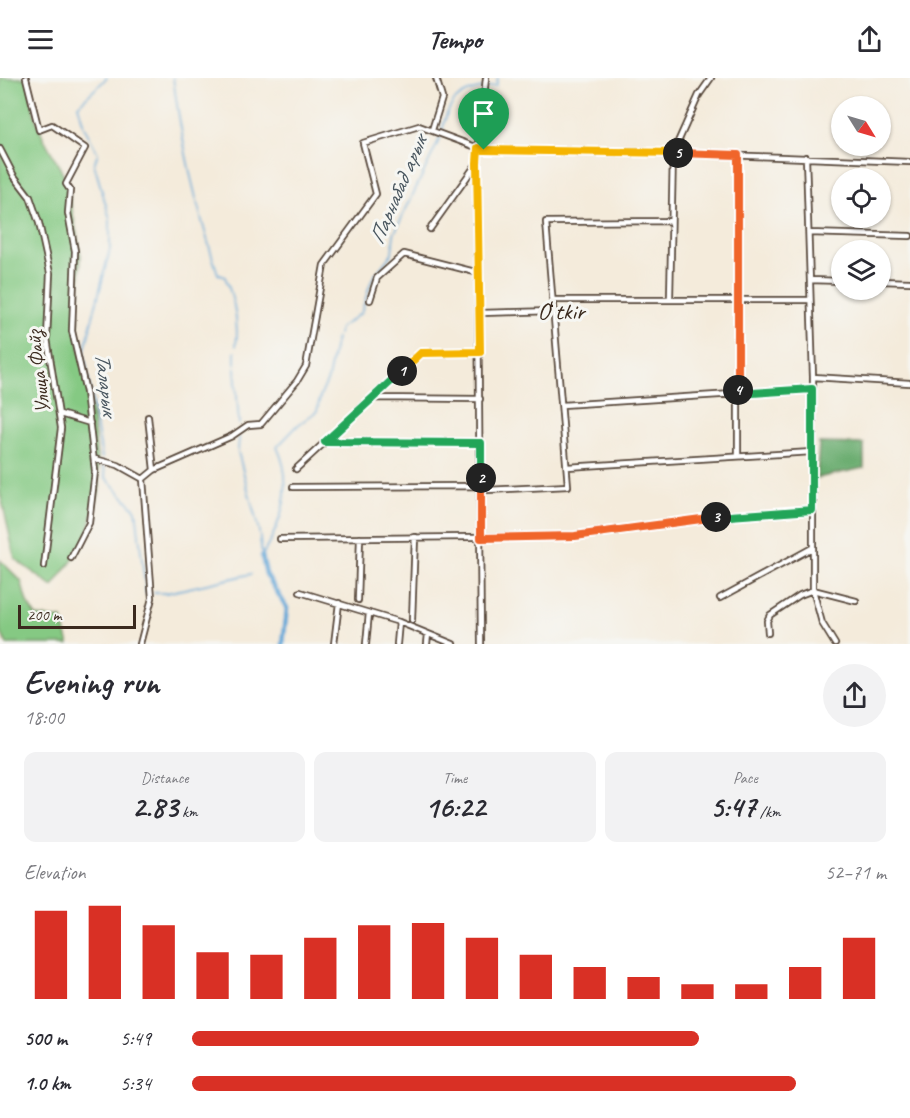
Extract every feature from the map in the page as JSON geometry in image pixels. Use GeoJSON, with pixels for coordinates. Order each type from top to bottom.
{"type":"FeatureCollection","features":[{"type":"Feature","properties":{"kind":"street"},"geometry":{"type":"LineString","coordinates":[[26,78],[39,130],[52,125],[85,148],[66,184],[70,190],[68,213],[75,251],[72,330],[86,392],[90,423],[100,460],[89,523],[71,558]]}},
{"type":"Feature","properties":{"kind":"street"},"geometry":{"type":"LineString","coordinates":[[432,130],[442,98],[436,78]]}},
{"type":"Feature","properties":{"kind":"street"},"geometry":{"type":"LineString","coordinates":[[670,298],[673,153],[699,95],[711,78]]}},
{"type":"Feature","properties":{"kind":"street"},"geometry":{"type":"LineString","coordinates":[[481,644],[477,163],[486,80]]}},
{"type":"Feature","properties":{"kind":"street"},"geometry":{"type":"LineString","coordinates":[[143,479],[154,470],[231,436],[248,425],[261,423],[269,416],[306,366],[324,265],[376,194],[363,143],[413,127],[432,130],[478,148],[576,153],[673,153],[910,162]]}},
{"type":"Feature","properties":{"kind":"street","name":"Улица Файз"},"geometry":{"type":"LineString","coordinates":[[0,149],[14,176],[30,197],[50,273],[47,338],[60,414],[56,474],[44,566]]}},
{"type":"Feature","properties":{"kind":"street"},"geometry":{"type":"LineString","coordinates":[[738,155],[738,455]]}},
{"type":"Feature","properties":{"kind":"street"},"geometry":{"type":"LineString","coordinates":[[807,157],[813,377],[813,590],[822,623],[835,644]]}},
{"type":"Feature","properties":{"kind":"street"},"geometry":{"type":"LineString","coordinates":[[430,229],[477,163]]}},
{"type":"Feature","properties":{"kind":"street"},"geometry":{"type":"LineString","coordinates":[[293,487],[568,486],[546,222],[670,221]]}},
{"type":"Feature","properties":{"kind":"street"},"geometry":{"type":"LineString","coordinates":[[809,233],[910,236]]}},
{"type":"Feature","properties":{"kind":"street"},"geometry":{"type":"LineString","coordinates":[[370,300],[377,278],[404,254],[479,273]]}},
{"type":"Feature","properties":{"kind":"street"},"geometry":{"type":"LineString","coordinates":[[810,280],[831,280]]}},
{"type":"Feature","properties":{"kind":"street"},"geometry":{"type":"LineString","coordinates":[[891,281],[910,282]]}},
{"type":"Feature","properties":{"kind":"street"},"geometry":{"type":"LineString","coordinates":[[553,300],[670,298],[810,300]]}},
{"type":"Feature","properties":{"kind":"street"},"geometry":{"type":"LineString","coordinates":[[480,314],[553,310]]}},
{"type":"Feature","properties":{"kind":"street"},"geometry":{"type":"LineString","coordinates":[[296,469],[421,353],[480,352]]}},
{"type":"Feature","properties":{"kind":"street"},"geometry":{"type":"LineString","coordinates":[[813,377],[910,383]]}},
{"type":"Feature","properties":{"kind":"street"},"geometry":{"type":"LineString","coordinates":[[562,405],[812,389]]}},
{"type":"Feature","properties":{"kind":"street"},"geometry":{"type":"LineString","coordinates":[[373,398],[480,399]]}},
{"type":"Feature","properties":{"kind":"street"},"geometry":{"type":"LineString","coordinates":[[60,414],[90,423]]}},
{"type":"Feature","properties":{"kind":"street"},"geometry":{"type":"LineString","coordinates":[[148,417],[154,470]]}},
{"type":"Feature","properties":{"kind":"street"},"geometry":{"type":"LineString","coordinates":[[325,442],[481,443]]}},
{"type":"Feature","properties":{"kind":"street"},"geometry":{"type":"LineString","coordinates":[[567,467],[813,452]]}},
{"type":"Feature","properties":{"kind":"street"},"geometry":{"type":"LineString","coordinates":[[100,460],[143,479]]}},
{"type":"Feature","properties":{"kind":"street"},"geometry":{"type":"LineString","coordinates":[[140,644],[152,598],[143,479]]}},
{"type":"Feature","properties":{"kind":"street"},"geometry":{"type":"LineString","coordinates":[[280,539],[575,536],[726,516],[812,510]]}},
{"type":"Feature","properties":{"kind":"street"},"geometry":{"type":"LineString","coordinates":[[412,620],[415,537]]}},
{"type":"Feature","properties":{"kind":"street"},"geometry":{"type":"LineString","coordinates":[[358,600],[360,538]]}},
{"type":"Feature","properties":{"kind":"street"},"geometry":{"type":"LineString","coordinates":[[720,598],[812,548]]}},
{"type":"Feature","properties":{"kind":"street"},"geometry":{"type":"LineString","coordinates":[[768,633],[767,621],[770,615],[800,595],[813,590],[856,601]]}},
{"type":"Feature","properties":{"kind":"street"},"geometry":{"type":"LineString","coordinates":[[300,592],[399,622],[453,644]]}},
{"type":"Feature","properties":{"kind":"street"},"geometry":{"type":"LineString","coordinates":[[334,644],[339,603]]}},
{"type":"Feature","properties":{"kind":"street"},"geometry":{"type":"LineString","coordinates":[[366,644],[369,613]]}},
{"type":"Feature","properties":{"kind":"street"},"geometry":{"type":"LineString","coordinates":[[397,644],[399,622]]}},
{"type":"Feature","properties":{"kind":"street"},"geometry":{"type":"LineString","coordinates":[[427,644],[429,634]]}},
{"type":"Feature","properties":{"kind":"green space"},"geometry":{"type":"Polygon","coordinates":[[[0,78],[28,78],[35,117],[66,179],[81,256],[77,334],[93,421],[100,488],[85,543],[53,587],[15,559],[0,492],[0,78]]]}},
{"type":"Feature","properties":{"kind":"green space"},"geometry":{"type":"Polygon","coordinates":[[[819,443],[864,444],[864,468],[817,478],[819,443]]]}},
{"type":"Feature","properties":{"kind":"green space"},"geometry":{"type":"Polygon","coordinates":[[[0,560],[21,581],[27,603],[36,616],[62,619],[69,644],[7,644],[0,631],[0,560]]]}},
{"type":"Feature","properties":{"kind":"waterway","name":"Таларык"},"geometry":{"type":"LineString","coordinates":[[102,458],[84,353],[110,249],[110,219],[94,164],[98,153],[84,127],[78,105],[107,78]]}},
{"type":"Feature","properties":{"kind":"waterway"},"geometry":{"type":"LineString","coordinates":[[173,78],[181,128],[203,226],[218,274],[225,277],[233,302],[237,328],[236,346]]}},
{"type":"Feature","properties":{"kind":"waterway","name":"Парнабад арык"},"geometry":{"type":"LineString","coordinates":[[488,87],[496,86],[498,78]]}},
{"type":"Feature","properties":{"kind":"waterway","name":"Парнабад арык"},"geometry":{"type":"LineString","coordinates":[[442,132],[447,114],[454,101],[466,93],[483,88]]}},
{"type":"Feature","properties":{"kind":"waterway","name":"Парнабад арык"},"geometry":{"type":"LineString","coordinates":[[338,334],[340,328],[361,313],[372,279],[392,253],[394,234],[441,136]]}},
{"type":"Feature","properties":{"kind":"waterway","name":"Парнабад арык"},"geometry":{"type":"LineString","coordinates":[[262,556],[275,530],[284,503],[285,475],[277,447],[298,425],[317,411],[328,379],[336,338]]}},
{"type":"Feature","properties":{"kind":"waterway"},"geometry":{"type":"LineString","coordinates":[[235,352],[235,364]]}},
{"type":"Feature","properties":{"kind":"waterway"},"geometry":{"type":"LineString","coordinates":[[235,368],[239,424]]}},
{"type":"Feature","properties":{"kind":"waterway"},"geometry":{"type":"LineString","coordinates":[[239,437],[238,452],[259,531],[262,555]]}},
{"type":"Feature","properties":{"kind":"waterway","name":"Таларык"},"geometry":{"type":"LineString","coordinates":[[103,463],[106,478],[136,510],[146,594],[150,594]]}},
{"type":"Feature","properties":{"kind":"waterway","name":"Парнабад арык"},"geometry":{"type":"LineString","coordinates":[[262,556],[266,574],[287,608],[283,644]]}},
{"type":"Feature","properties":{"kind":"waterway","name":"Таларык"},"geometry":{"type":"LineString","coordinates":[[154,593],[166,593],[251,574]]}},
{"type":"Feature","properties":{"kind":"district","name":"Oʻtkir"},"geometry":{"type":"Point","coordinates":[561,311]}},
{"type":"Feature","properties":{"kind":"route"},"geometry":{"type":"LineString","coordinates":[[478,148],[484,150],[738,155],[738,394],[812,389],[812,510],[726,516],[575,536],[481,538],[481,443],[325,442],[421,353],[480,352],[477,163],[478,148]]}}]}
